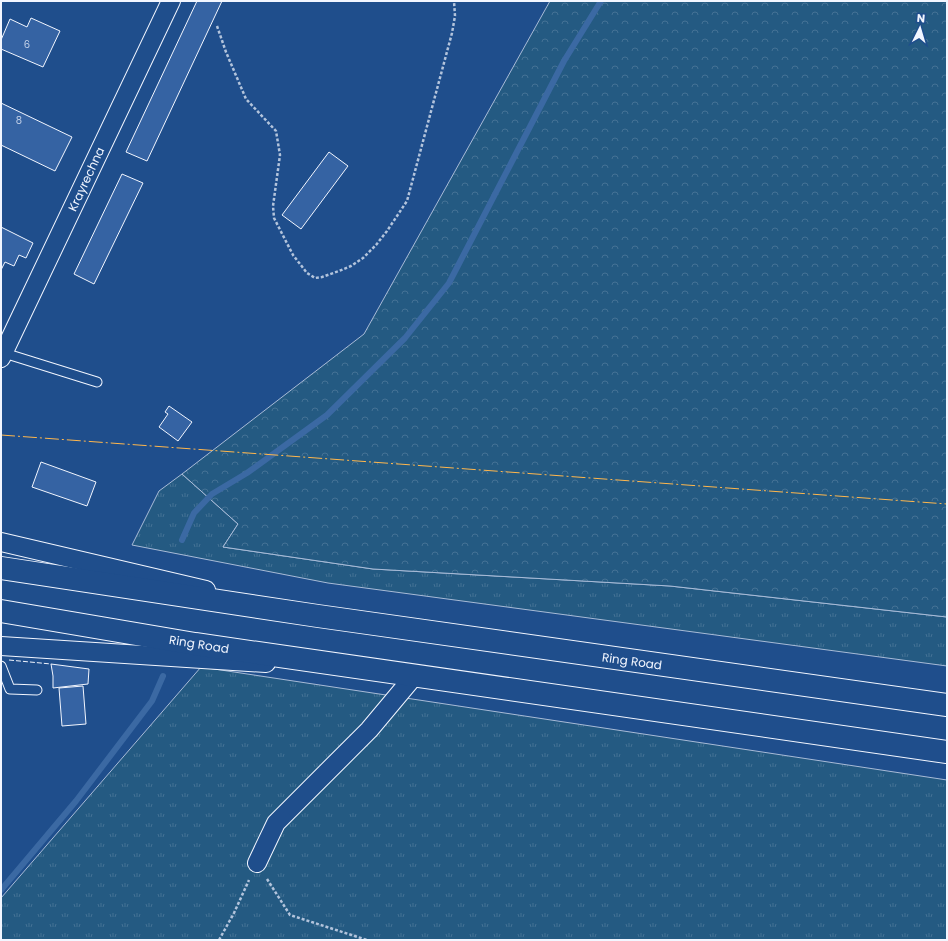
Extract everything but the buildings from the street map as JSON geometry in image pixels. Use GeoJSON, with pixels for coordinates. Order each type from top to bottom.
{"type":"FeatureCollection","features":[{"type":"Feature","properties":{"kind":"highway","name":"Ring Road"},"geometry":{"type":"LineString","coordinates":[[1,568],[318,616],[947,705]]}},
{"type":"Feature","properties":{"kind":"highway","name":"Ring Road"},"geometry":{"type":"LineString","coordinates":[[1,611],[195,644],[406,673],[947,752]]}},
{"type":"Feature","properties":{"kind":"street","name":"Krayrechna"},"geometry":{"type":"LineString","coordinates":[[2,355],[7,330],[171,1]]}},
{"type":"Feature","properties":{"kind":"street","name":"Ring Road"},"geometry":{"type":"LineString","coordinates":[[1,542],[318,616]]}},
{"type":"Feature","properties":{"kind":"street","name":"Ring Road"},"geometry":{"type":"LineString","coordinates":[[1,646],[406,673]]}},
{"type":"Feature","properties":{"kind":"street"},"geometry":{"type":"LineString","coordinates":[[257,863],[276,823],[369,730],[406,673]]}},
{"type":"Feature","properties":{"kind":"lane"},"geometry":{"type":"LineString","coordinates":[[2,355],[98,382]]}},
{"type":"Feature","properties":{"kind":"lane"},"geometry":{"type":"LineString","coordinates":[[1,666],[10,689],[37,690]]}},
{"type":"Feature","properties":{"kind":"path"},"geometry":{"type":"LineString","coordinates":[[217,26],[226,52],[246,99],[276,131],[280,155],[273,206],[274,218],[293,255],[307,273],[315,278],[322,277],[351,266],[363,258],[387,231],[407,201],[452,33],[455,16],[454,1]]}},
{"type":"Feature","properties":{"kind":"path"},"geometry":{"type":"LineString","coordinates":[[219,940],[234,913],[257,863]]}},
{"type":"Feature","properties":{"kind":"path"},"geometry":{"type":"LineString","coordinates":[[257,863],[290,915],[367,940]]}},
{"type":"Feature","properties":{"kind":"green space"},"geometry":{"type":"Polygon","coordinates":[[[550,1],[947,1],[947,617],[670,586],[373,569],[223,547],[238,524],[182,474],[364,334],[550,1]]]}},
{"type":"Feature","properties":{"kind":"green space"},"geometry":{"type":"Polygon","coordinates":[[[182,474],[238,524],[223,547],[373,569],[670,586],[947,617],[947,666],[328,583],[132,545],[159,491],[182,474]]]}},
{"type":"Feature","properties":{"kind":"green space"},"geometry":{"type":"Polygon","coordinates":[[[201,667],[947,780],[947,940],[1,940],[1,898],[201,667]]]}},
{"type":"Feature","properties":{"kind":"waterway"},"geometry":{"type":"LineString","coordinates":[[182,540],[194,513],[212,494],[247,473],[327,415],[405,338],[449,283],[564,61],[601,1]]}},
{"type":"Feature","properties":{"kind":"waterway"},"geometry":{"type":"LineString","coordinates":[[1,890],[76,801],[152,701],[163,676]]}},
{"type":"Feature","properties":{"kind":"fence"},"geometry":{"type":"LineString","coordinates":[[9,660],[51,664]]}},
{"type":"Feature","properties":{"kind":"power"},"geometry":{"type":"LineString","coordinates":[[1,435],[947,504]]}}]}
